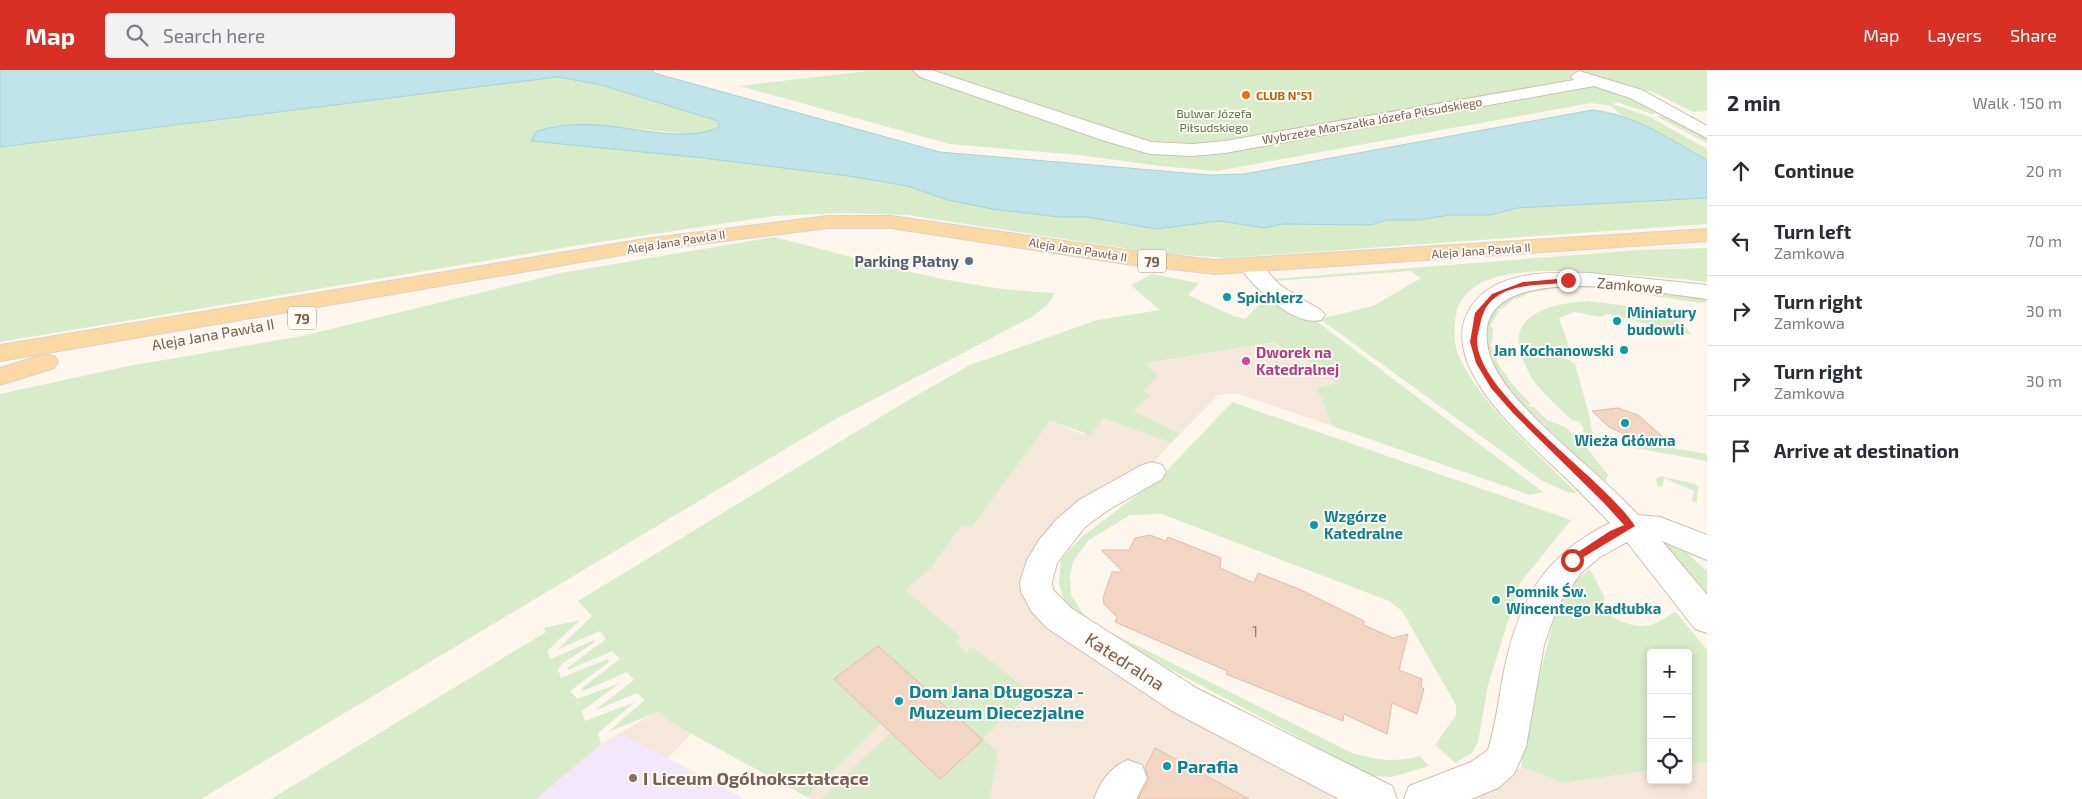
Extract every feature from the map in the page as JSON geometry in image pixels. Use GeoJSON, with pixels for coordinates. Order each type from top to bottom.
{"type":"FeatureCollection","features":[{"type":"Feature","properties":{"kind":"main road","name":"Aleja Jana Pawła II"},"geometry":{"type":"LineString","coordinates":[[0,353],[356,292],[601,253],[743,231],[828,222],[933,227],[1174,263],[1250,266],[1707,235]]}},
{"type":"Feature","properties":{"kind":"main road","name":"Aleja Jana Pawła II"},"geometry":{"type":"LineString","coordinates":[[0,370],[311,316],[601,253]]}},
{"type":"Feature","properties":{"kind":"main road"},"geometry":{"type":"LineString","coordinates":[[0,377],[45,362]]}},
{"type":"Feature","properties":{"kind":"street","name":"Wybrzeże Marszałka Józefa Piłsudskiego"},"geometry":{"type":"LineString","coordinates":[[921,70],[934,77],[1111,137],[1150,148],[1192,150],[1235,145],[1596,81]]}},
{"type":"Feature","properties":{"kind":"street"},"geometry":{"type":"LineString","coordinates":[[1560,70],[1653,102],[1707,132]]}},
{"type":"Feature","properties":{"kind":"street"},"geometry":{"type":"LineString","coordinates":[[1250,266],[1256,276],[1274,292],[1313,314]]}},
{"type":"Feature","properties":{"kind":"street","name":"Zamkowa"},"geometry":{"type":"LineString","coordinates":[[1707,292],[1596,282],[1543,281],[1523,284],[1494,295],[1478,313],[1474,342],[1480,363],[1494,386],[1516,412],[1607,500],[1707,619]]}},
{"type":"Feature","properties":{"kind":"street","name":"Katedralna"},"geometry":{"type":"LineString","coordinates":[[1152,472],[1084,511],[1065,530],[1040,565],[1035,579],[1037,592],[1043,601],[1060,618],[1185,700],[1378,799]]}},
{"type":"Feature","properties":{"kind":"street"},"geometry":{"type":"LineString","coordinates":[[1423,799],[1482,776],[1502,761],[1512,726],[1524,654],[1545,594],[1557,576],[1572,560],[1613,533],[1630,526],[1654,526],[1704,548]]}},
{"type":"Feature","properties":{"kind":"shaded area"},"geometry":{"type":"Polygon","coordinates":[[[1275,342],[1296,359],[1307,359],[1336,383],[1317,388],[1332,426],[1236,393],[1218,395],[1180,434],[1132,411],[1151,396],[1142,391],[1145,363],[1275,342]]]}},
{"type":"Feature","properties":{"kind":"shaded area"},"geometry":{"type":"Polygon","coordinates":[[[1103,418],[1171,443],[1149,468],[1081,503],[1029,582],[1365,799],[1130,799],[1117,770],[1092,799],[811,799],[730,755],[877,646],[983,739],[1031,692],[973,647],[968,652],[956,642],[961,637],[904,590],[932,567],[961,526],[972,527],[1050,421],[1084,435],[1103,418]]]}},
{"type":"Feature","properties":{"kind":"shaded area","name":"I Liceum Ogólnokształcące"},"geometry":{"type":"Polygon","coordinates":[[[660,710],[668,721],[691,734],[668,758],[744,799],[536,799],[601,744],[660,710]]]}},
{"type":"Feature","properties":{"kind":"shaded area","name":"I Liceum Ogólnokształcące"},"geometry":{"type":"Polygon","coordinates":[[[623,735],[744,799],[536,799],[601,744],[623,735]]]}},
{"type":"Feature","properties":{"kind":"shaded area"},"geometry":{"type":"Polygon","coordinates":[[[1707,762],[1707,799],[1453,799],[1494,785],[1521,767],[1564,783],[1647,771],[1647,784],[1692,784],[1692,764],[1707,762]]]}},
{"type":"Feature","properties":{"kind":"green space","name":"Bulwar Józefa Piłsudskiego"},"geometry":{"type":"Polygon","coordinates":[[[876,70],[1707,70],[1707,111],[1693,112],[1651,91],[1628,95],[1662,113],[1652,114],[1617,102],[1613,104],[1650,117],[1707,149],[1707,160],[1622,116],[1611,106],[1591,103],[1217,171],[1160,166],[1079,155],[950,144],[739,86],[876,70]]]}},
{"type":"Feature","properties":{"kind":"green space"},"geometry":{"type":"Polygon","coordinates":[[[557,77],[598,84],[718,121],[719,127],[707,133],[689,134],[596,125],[554,126],[532,141],[694,157],[849,176],[907,186],[948,200],[1059,217],[1087,217],[1156,229],[1220,221],[1264,228],[1283,224],[1371,225],[1387,220],[1419,220],[1449,215],[1491,215],[1517,208],[1698,197],[1707,198],[1707,224],[1227,258],[1156,253],[907,215],[842,213],[774,216],[580,245],[0,342],[0,147],[557,77]]]}},
{"type":"Feature","properties":{"kind":"green space"},"geometry":{"type":"Polygon","coordinates":[[[1656,116],[1667,116],[1707,138],[1707,143],[1656,116]]]}},
{"type":"Feature","properties":{"kind":"green space"},"geometry":{"type":"Polygon","coordinates":[[[774,237],[948,280],[1019,291],[1055,293],[1049,303],[1032,317],[834,420],[201,799],[0,799],[0,394],[124,367],[302,336],[561,273],[774,237]]]}},
{"type":"Feature","properties":{"kind":"green space"},"geometry":{"type":"Polygon","coordinates":[[[1707,248],[1707,282],[1660,277],[1544,271],[1519,273],[1495,278],[1475,287],[1461,301],[1455,322],[1455,341],[1460,359],[1471,378],[1484,397],[1513,431],[1577,493],[1567,492],[1541,480],[1320,319],[1373,306],[1421,278],[1410,271],[1275,281],[1273,279],[1639,250],[1707,248]]]}},
{"type":"Feature","properties":{"kind":"green space"},"geometry":{"type":"Polygon","coordinates":[[[1152,274],[1199,283],[1188,295],[1231,315],[1245,319],[1265,299],[1279,299],[1315,320],[1543,492],[1530,495],[1332,426],[1317,388],[1336,383],[1307,359],[1296,359],[1275,342],[1146,363],[1158,377],[1143,391],[1151,396],[1133,411],[1180,434],[1171,443],[1103,418],[1091,435],[1050,421],[972,527],[961,526],[932,567],[905,590],[961,637],[956,642],[967,652],[973,647],[1031,692],[983,739],[998,752],[990,799],[821,799],[891,732],[940,779],[982,740],[878,646],[834,679],[881,723],[807,797],[668,721],[660,711],[608,732],[645,700],[637,693],[594,711],[634,680],[627,672],[583,691],[582,688],[620,659],[612,651],[568,670],[567,668],[606,639],[600,631],[557,650],[592,616],[578,601],[905,402],[970,365],[1097,320],[1160,310],[1131,285],[1152,274]]]}},
{"type":"Feature","properties":{"kind":"green space"},"geometry":{"type":"Polygon","coordinates":[[[1559,286],[1609,288],[1707,298],[1707,302],[1700,303],[1601,288],[1563,287],[1529,293],[1517,299],[1514,298],[1502,309],[1498,309],[1499,311],[1490,326],[1493,328],[1492,342],[1490,344],[1498,364],[1513,385],[1531,404],[1529,406],[1534,407],[1547,420],[1565,427],[1586,447],[1608,475],[1606,481],[1593,474],[1520,401],[1498,372],[1489,350],[1487,329],[1490,317],[1497,307],[1519,295],[1559,286]]]}},
{"type":"Feature","properties":{"kind":"green space"},"geometry":{"type":"Polygon","coordinates":[[[1588,301],[1659,310],[1664,318],[1682,321],[1691,335],[1607,314],[1600,317],[1574,312],[1559,318],[1570,349],[1560,351],[1562,356],[1575,364],[1590,418],[1593,440],[1582,430],[1584,429],[1579,422],[1572,420],[1534,382],[1519,348],[1519,334],[1524,324],[1533,315],[1559,305],[1588,301]]]}},
{"type":"Feature","properties":{"kind":"green space"},"geometry":{"type":"Polygon","coordinates":[[[1232,402],[1571,520],[1520,583],[1488,685],[1478,742],[1472,753],[1455,763],[1435,745],[1456,715],[1456,705],[1402,611],[1389,601],[1162,514],[1130,515],[1089,540],[1073,561],[1070,576],[1071,595],[1082,612],[1096,625],[1352,753],[1386,760],[1420,756],[1429,766],[1392,777],[1371,776],[1087,625],[1064,600],[1059,583],[1061,559],[1082,537],[1163,475],[1232,402]]]}},
{"type":"Feature","properties":{"kind":"green space"},"geometry":{"type":"Polygon","coordinates":[[[1626,440],[1707,454],[1707,461],[1629,447],[1626,440]]]}},
{"type":"Feature","properties":{"kind":"green space"},"geometry":{"type":"Polygon","coordinates":[[[1660,476],[1695,484],[1698,487],[1697,503],[1692,501],[1694,491],[1664,478],[1662,487],[1658,486],[1656,479],[1660,476]]]}},
{"type":"Feature","properties":{"kind":"green space"},"geometry":{"type":"Polygon","coordinates":[[[1667,543],[1681,548],[1707,571],[1707,596],[1666,547],[1667,543]]]}},
{"type":"Feature","properties":{"kind":"green space"},"geometry":{"type":"Polygon","coordinates":[[[1590,569],[1604,596],[1606,613],[1627,624],[1645,626],[1654,624],[1676,612],[1707,650],[1707,762],[1692,764],[1692,649],[1647,649],[1647,771],[1564,783],[1521,767],[1526,731],[1556,610],[1569,585],[1590,569]]]}},
{"type":"Feature","properties":{"kind":"green space"},"geometry":{"type":"Polygon","coordinates":[[[580,620],[547,651],[551,659],[594,640],[595,642],[563,663],[558,669],[561,678],[608,659],[609,662],[570,691],[577,699],[620,683],[582,711],[585,721],[635,702],[598,733],[601,744],[536,799],[271,799],[546,632],[544,628],[580,620]]]}},
{"type":"Feature","properties":{"kind":"water"},"geometry":{"type":"Polygon","coordinates":[[[0,70],[653,70],[654,73],[940,152],[1210,175],[1244,174],[1592,110],[1608,112],[1637,122],[1666,136],[1707,160],[1707,198],[1517,208],[1491,215],[1449,215],[1419,220],[1387,220],[1371,225],[1283,224],[1264,228],[1220,221],[1156,229],[1087,217],[1059,217],[992,209],[948,200],[907,186],[849,176],[694,157],[531,141],[537,131],[567,125],[611,126],[676,134],[706,132],[719,127],[718,121],[598,84],[557,77],[0,147],[0,70]]]}},
{"type":"Feature","properties":{"kind":"building","name":"Wieża Główna"},"geometry":{"type":"Polygon","coordinates":[[[1618,408],[1638,415],[1664,438],[1628,436],[1609,427],[1592,411],[1618,408]]]}},
{"type":"Feature","properties":{"kind":"building"},"geometry":{"type":"Polygon","coordinates":[[[1150,535],[1166,541],[1168,537],[1221,558],[1220,568],[1254,583],[1258,573],[1299,589],[1364,621],[1364,625],[1393,638],[1408,634],[1399,670],[1422,679],[1421,687],[1424,689],[1417,714],[1392,703],[1387,734],[1344,714],[1343,721],[1226,674],[1227,671],[1115,622],[1117,617],[1104,604],[1103,598],[1112,572],[1123,572],[1101,550],[1129,550],[1135,538],[1150,535]]]}},
{"type":"Feature","properties":{"kind":"building","name":"Dom Jana Długosza - Muzeum Diecezjalne"},"geometry":{"type":"Polygon","coordinates":[[[878,646],[983,740],[940,779],[834,679],[878,646]]]}},
{"type":"Feature","properties":{"kind":"building","name":"Parafia"},"geometry":{"type":"Polygon","coordinates":[[[1155,748],[1249,799],[1138,799],[1149,779],[1145,768],[1155,748]]]}},
{"type":"Feature","properties":{"kind":"place","name":"CLUB N°51"},"geometry":{"type":"Point","coordinates":[1246,95]}},
{"type":"Feature","properties":{"kind":"place","name":"Parking Płatny"},"geometry":{"type":"Point","coordinates":[969,261]}},
{"type":"Feature","properties":{"kind":"place","name":"Spichlerz"},"geometry":{"type":"Point","coordinates":[1227,297]}},
{"type":"Feature","properties":{"kind":"place","name":"Miniatury budowli"},"geometry":{"type":"Point","coordinates":[1617,321]}},
{"type":"Feature","properties":{"kind":"place","name":"Jan Kochanowski"},"geometry":{"type":"Point","coordinates":[1624,350]}},
{"type":"Feature","properties":{"kind":"place","name":"Dworek na Katedralnej"},"geometry":{"type":"Point","coordinates":[1246,361]}},
{"type":"Feature","properties":{"kind":"place","name":"Wieża Główna"},"geometry":{"type":"Point","coordinates":[1625,423]}},
{"type":"Feature","properties":{"kind":"place","name":"Wzgórze Katedralne"},"geometry":{"type":"Point","coordinates":[1314,525]}},
{"type":"Feature","properties":{"kind":"place","name":"Pomnik Św. Wincentego Kadłubka"},"geometry":{"type":"Point","coordinates":[1496,600]}},
{"type":"Feature","properties":{"kind":"place","name":"Dom Jana Długosza - Muzeum Diecezjalne"},"geometry":{"type":"Point","coordinates":[899,701]}},
{"type":"Feature","properties":{"kind":"place","name":"Parafia"},"geometry":{"type":"Point","coordinates":[1167,766]}},
{"type":"Feature","properties":{"kind":"place","name":"I Liceum Ogólnokształcące"},"geometry":{"type":"Point","coordinates":[633,778]}},
{"type":"Feature","properties":{"kind":"route"},"geometry":{"type":"LineString","coordinates":[[1568,280],[1523,284],[1494,295],[1478,313],[1474,327],[1474,342],[1480,363],[1494,386],[1516,412],[1607,500],[1630,526],[1613,533],[1572,560]]}}]}
